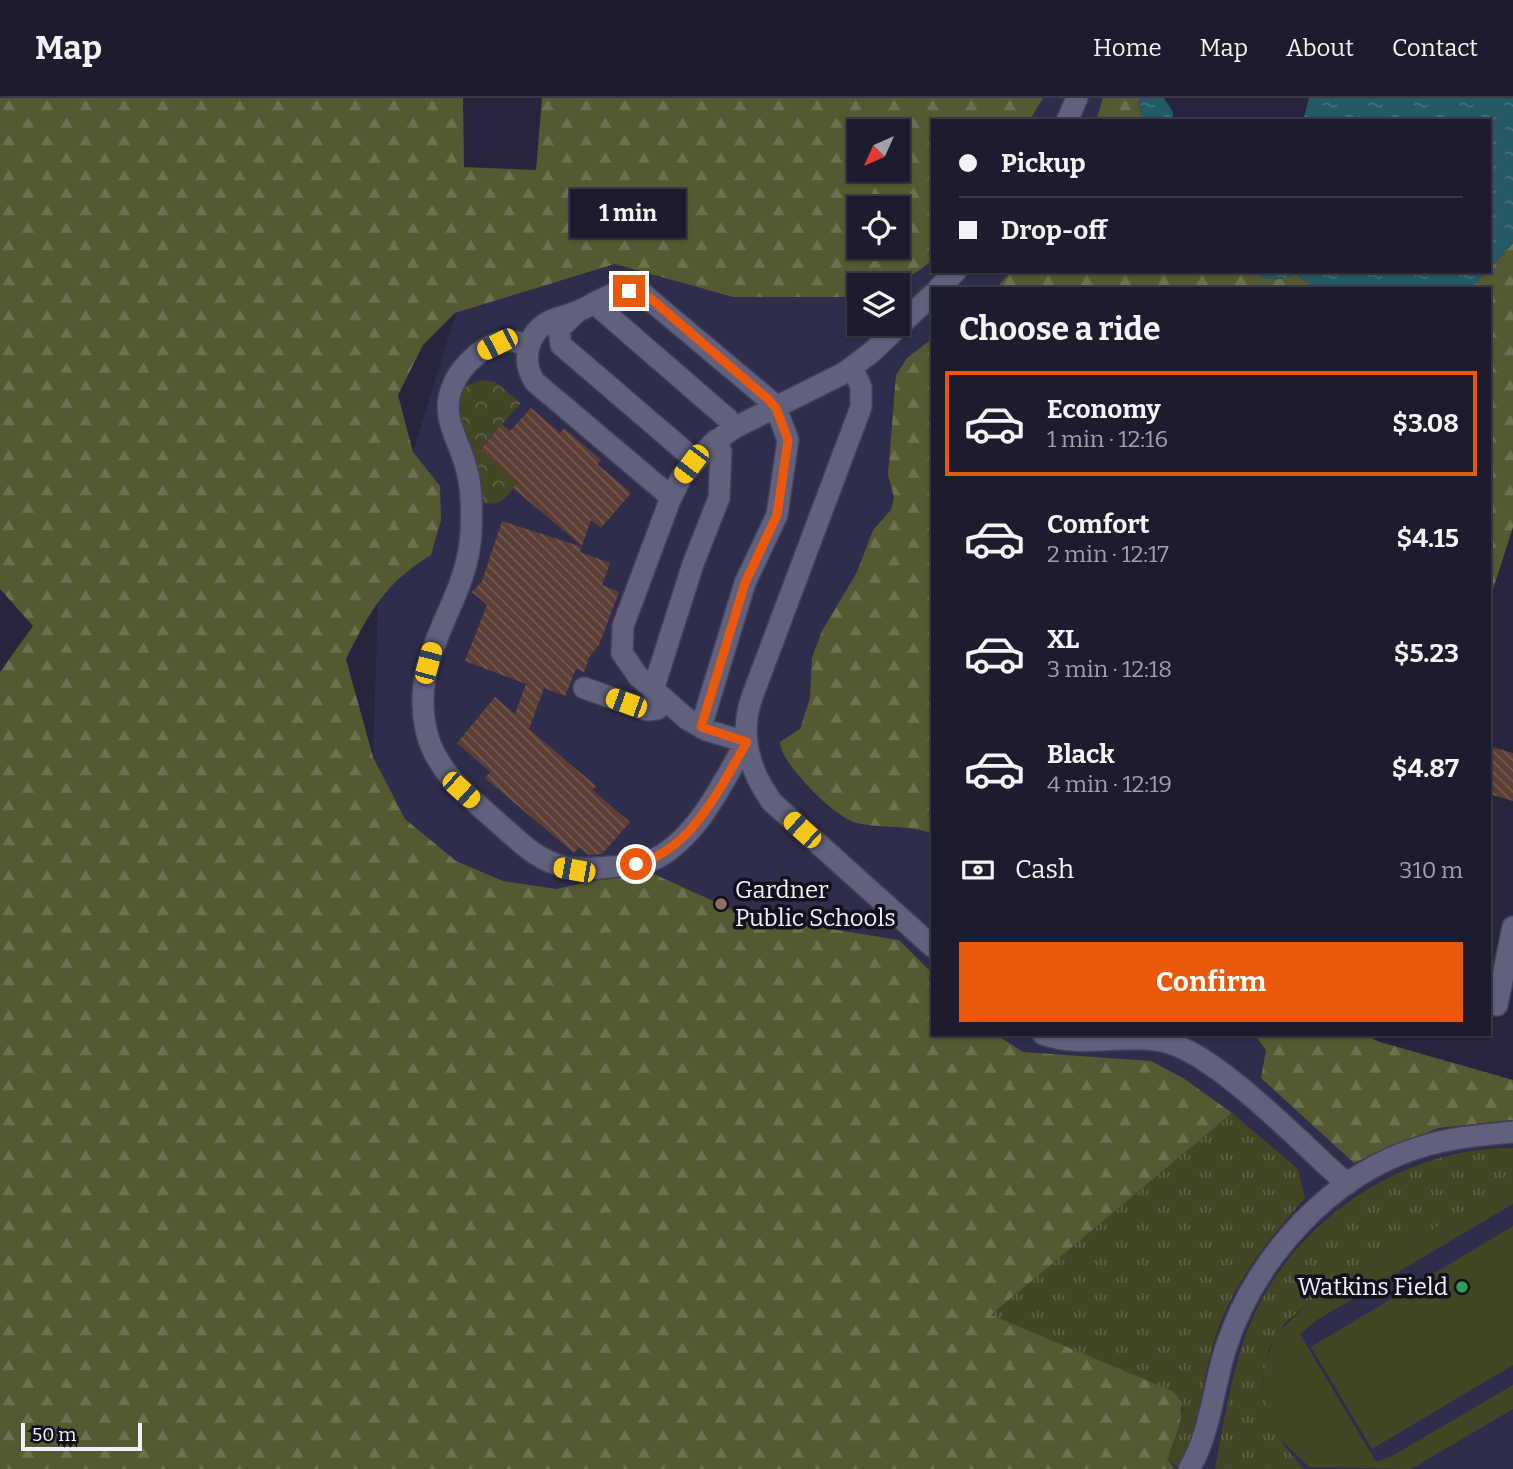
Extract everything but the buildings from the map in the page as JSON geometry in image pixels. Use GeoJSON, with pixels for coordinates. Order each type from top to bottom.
{"type":"FeatureCollection","features":[{"type":"Feature","properties":{"kind":"street"},"geometry":{"type":"LineString","coordinates":[[1068,119],[1077,98]]}},
{"type":"Feature","properties":{"kind":"street"},"geometry":{"type":"LineString","coordinates":[[940,287],[954,273]]}},
{"type":"Feature","properties":{"kind":"street"},"geometry":{"type":"LineString","coordinates":[[671,497],[540,387],[528,369],[529,346],[543,326],[616,292],[643,294],[776,408],[788,447],[777,515],[745,583],[701,727]]}},
{"type":"Feature","properties":{"kind":"street"},"geometry":{"type":"LineString","coordinates":[[747,742],[701,727],[659,695],[625,660],[621,635],[671,497],[695,460],[725,434],[852,367],[931,296]]}},
{"type":"Feature","properties":{"kind":"street"},"geometry":{"type":"LineString","coordinates":[[584,688],[647,710],[657,709],[693,564],[719,498],[726,417],[586,308]]}},
{"type":"Feature","properties":{"kind":"street"},"geometry":{"type":"LineString","coordinates":[[586,308],[559,328],[561,345],[695,460]]}},
{"type":"Feature","properties":{"kind":"street"},"geometry":{"type":"LineString","coordinates":[[529,346],[508,341],[484,351],[458,375],[448,401],[447,418],[468,475],[471,532],[463,581],[439,629],[424,681],[424,714],[436,758],[461,790],[544,862],[566,869],[592,870],[648,862],[673,846],[706,810],[747,742]]}},
{"type":"Feature","properties":{"kind":"street"},"geometry":{"type":"LineString","coordinates":[[852,367],[861,387],[861,407],[752,697],[745,718],[747,742],[756,774],[772,802],[931,945]]}},
{"type":"Feature","properties":{"kind":"street"},"geometry":{"type":"LineString","coordinates":[[1498,999],[1513,927]]}},
{"type":"Feature","properties":{"kind":"street"},"geometry":{"type":"LineString","coordinates":[[1052,1036],[1073,1040],[1151,1039],[1191,1051],[1216,1068],[1347,1184]]}},
{"type":"Feature","properties":{"kind":"street"},"geometry":{"type":"LineString","coordinates":[[1189,1469],[1206,1429],[1227,1345],[1253,1289],[1306,1218],[1347,1184],[1376,1166],[1424,1146],[1513,1132]]}},
{"type":"Feature","properties":{"kind":"shaded area"},"geometry":{"type":"Polygon","coordinates":[[[969,98],[1129,98],[1120,119],[959,119],[969,98]]]}},
{"type":"Feature","properties":{"kind":"shaded area","name":"Gardner Public Schools"},"geometry":{"type":"Polygon","coordinates":[[[931,216],[931,273],[1035,273],[1026,287],[931,287],[931,1036],[1343,1036],[1513,1097],[1513,1469],[742,1469],[371,823],[378,603],[413,452],[456,313],[616,264],[733,297],[847,297],[847,336],[910,336],[910,273],[881,273],[890,259],[910,259],[910,236],[931,216]]]}},
{"type":"Feature","properties":{"kind":"green space"},"geometry":{"type":"Polygon","coordinates":[[[0,98],[463,98],[464,167],[536,170],[542,98],[1043,98],[1030,119],[931,119],[931,261],[910,275],[910,273],[847,273],[847,297],[733,297],[615,264],[455,313],[423,345],[398,395],[413,452],[440,486],[441,520],[431,555],[402,576],[380,600],[346,659],[373,757],[405,819],[456,861],[503,881],[556,889],[645,870],[744,915],[899,940],[931,972],[931,1036],[998,1036],[1023,1052],[1151,1061],[1183,1078],[1232,1113],[991,1315],[1172,1391],[1181,1406],[1180,1423],[1167,1459],[1175,1469],[0,1469],[0,672],[33,626],[0,589],[0,98]]]}},
{"type":"Feature","properties":{"kind":"green space"},"geometry":{"type":"Polygon","coordinates":[[[1103,98],[1141,98],[1138,103],[1142,119],[1097,119],[1103,98]]]}},
{"type":"Feature","properties":{"kind":"green space"},"geometry":{"type":"Polygon","coordinates":[[[1513,243],[1513,527],[1491,596],[1491,287],[1473,287],[1486,273],[1491,273],[1491,267],[1513,243]]]}},
{"type":"Feature","properties":{"kind":"green space"},"geometry":{"type":"Polygon","coordinates":[[[1010,273],[1253,273],[1272,279],[1296,274],[1314,287],[997,287],[1010,273]]]}},
{"type":"Feature","properties":{"kind":"green space"},"geometry":{"type":"Polygon","coordinates":[[[931,340],[931,833],[857,823],[836,812],[799,776],[782,751],[780,742],[800,729],[810,698],[812,658],[822,631],[857,572],[873,530],[891,510],[894,497],[888,475],[896,375],[907,358],[931,340]]]}},
{"type":"Feature","properties":{"kind":"green space"},"geometry":{"type":"Polygon","coordinates":[[[481,380],[495,382],[521,403],[480,449],[518,482],[505,498],[491,504],[478,501],[455,422],[460,389],[481,380]]]}},
{"type":"Feature","properties":{"kind":"green space"},"geometry":{"type":"Polygon","coordinates":[[[1256,1036],[1374,1036],[1373,1039],[1380,1042],[1513,1080],[1513,1120],[1438,1128],[1354,1163],[1261,1078],[1266,1050],[1256,1036]]]}},
{"type":"Feature","properties":{"kind":"green space"},"geometry":{"type":"Polygon","coordinates":[[[1232,1113],[1298,1169],[1305,1198],[1249,1268],[1228,1306],[1212,1348],[1190,1439],[1177,1467],[1167,1459],[1183,1409],[991,1315],[1232,1113]]]}},
{"type":"Feature","properties":{"kind":"green space"},"geometry":{"type":"Polygon","coordinates":[[[1513,1148],[1513,1182],[1307,1304],[1285,1323],[1269,1349],[1262,1393],[1285,1447],[1304,1469],[1215,1469],[1230,1391],[1246,1333],[1274,1280],[1298,1247],[1327,1219],[1360,1194],[1395,1175],[1433,1160],[1473,1151],[1513,1148]]]}},
{"type":"Feature","properties":{"kind":"green space"},"geometry":{"type":"Polygon","coordinates":[[[1513,1182],[1513,1204],[1317,1320],[1300,1334],[1376,1462],[1392,1456],[1513,1385],[1513,1409],[1411,1469],[1309,1467],[1276,1435],[1262,1393],[1265,1363],[1276,1335],[1307,1304],[1513,1182]]]}},
{"type":"Feature","properties":{"kind":"green space","name":"Watkins Field"},"geometry":{"type":"Polygon","coordinates":[[[1513,1226],[1513,1365],[1372,1449],[1311,1347],[1513,1226]]]}},
{"type":"Feature","properties":{"kind":"water"},"geometry":{"type":"Polygon","coordinates":[[[1141,98],[1164,98],[1173,112],[1173,119],[1142,119],[1138,103],[1141,98]]]}},
{"type":"Feature","properties":{"kind":"water"},"geometry":{"type":"Polygon","coordinates":[[[1309,98],[1513,98],[1513,243],[1491,267],[1491,119],[1304,119],[1309,98]]]}},
{"type":"Feature","properties":{"kind":"water"},"geometry":{"type":"Polygon","coordinates":[[[1253,273],[1486,273],[1473,287],[1314,287],[1296,274],[1272,279],[1253,273]]]}},
{"type":"Feature","properties":{"kind":"place","name":"Gardner Public Schools"},"geometry":{"type":"Point","coordinates":[721,904]}},
{"type":"Feature","properties":{"kind":"place","name":"Watkins Field"},"geometry":{"type":"Point","coordinates":[1462,1287]}},
{"type":"Feature","properties":{"kind":"route"},"geometry":{"type":"LineString","coordinates":[[629,291],[650,298],[768,399],[776,408],[788,440],[777,515],[745,583],[701,727],[747,742],[706,810],[691,828],[656,858],[636,864]]}}]}
